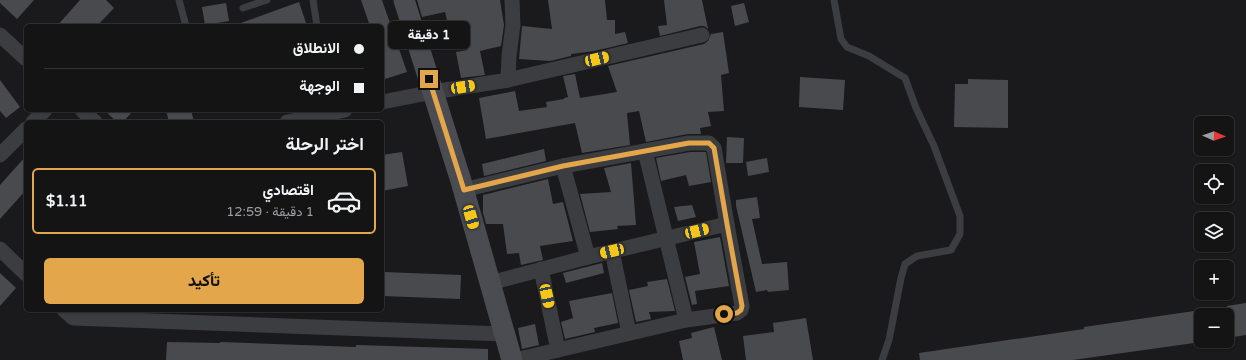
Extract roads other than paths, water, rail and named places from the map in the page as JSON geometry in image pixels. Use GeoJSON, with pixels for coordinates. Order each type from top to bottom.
{"type":"FeatureCollection","features":[{"type":"Feature","properties":{"kind":"main road"},"geometry":{"type":"LineString","coordinates":[[404,0],[464,190],[504,334],[513,360]]}},
{"type":"Feature","properties":{"kind":"street"},"geometry":{"type":"LineString","coordinates":[[508,80],[509,56],[514,26],[512,0]]}},
{"type":"Feature","properties":{"kind":"street"},"geometry":{"type":"LineString","coordinates":[[0,35],[24,57]]}},
{"type":"Feature","properties":{"kind":"street"},"geometry":{"type":"LineString","coordinates":[[384,102],[508,80],[702,35]]}},
{"type":"Feature","properties":{"kind":"street"},"geometry":{"type":"LineString","coordinates":[[35,120],[43,112]]}},
{"type":"Feature","properties":{"kind":"street"},"geometry":{"type":"LineString","coordinates":[[84,112],[93,120]]}},
{"type":"Feature","properties":{"kind":"street"},"geometry":{"type":"LineString","coordinates":[[297,120],[335,112]]}},
{"type":"Feature","properties":{"kind":"street"},"geometry":{"type":"LineString","coordinates":[[0,155],[24,131]]}},
{"type":"Feature","properties":{"kind":"street"},"geometry":{"type":"LineString","coordinates":[[464,190],[563,166],[689,143],[709,143],[714,148],[742,306],[741,310],[737,313],[686,320],[513,360]]}},
{"type":"Feature","properties":{"kind":"street"},"geometry":{"type":"LineString","coordinates":[[645,151],[686,320]]}},
{"type":"Feature","properties":{"kind":"street"},"geometry":{"type":"LineString","coordinates":[[563,166],[588,257]]}},
{"type":"Feature","properties":{"kind":"street"},"geometry":{"type":"LineString","coordinates":[[490,283],[612,251],[727,224]]}},
{"type":"Feature","properties":{"kind":"street"},"geometry":{"type":"LineString","coordinates":[[0,249],[24,272]]}},
{"type":"Feature","properties":{"kind":"street"},"geometry":{"type":"LineString","coordinates":[[612,251],[629,333]]}},
{"type":"Feature","properties":{"kind":"street"},"geometry":{"type":"LineString","coordinates":[[541,269],[558,350]]}},
{"type":"Feature","properties":{"kind":"street"},"geometry":{"type":"LineString","coordinates":[[66,312],[72,318],[504,334]]}},
{"type":"Feature","properties":{"kind":"lane"},"geometry":{"type":"LineString","coordinates":[[179,0],[185,24]]}},
{"type":"Feature","properties":{"kind":"lane"},"geometry":{"type":"LineString","coordinates":[[243,8],[267,0]]}},
{"type":"Feature","properties":{"kind":"lane"},"geometry":{"type":"LineString","coordinates":[[313,0],[317,24]]}},
{"type":"Feature","properties":{"kind":"lane"},"geometry":{"type":"LineString","coordinates":[[834,0],[841,39],[847,46],[869,56],[905,78],[916,108],[934,146],[960,216],[960,234],[951,250],[917,256],[905,264],[889,340],[882,360]]}}]}
